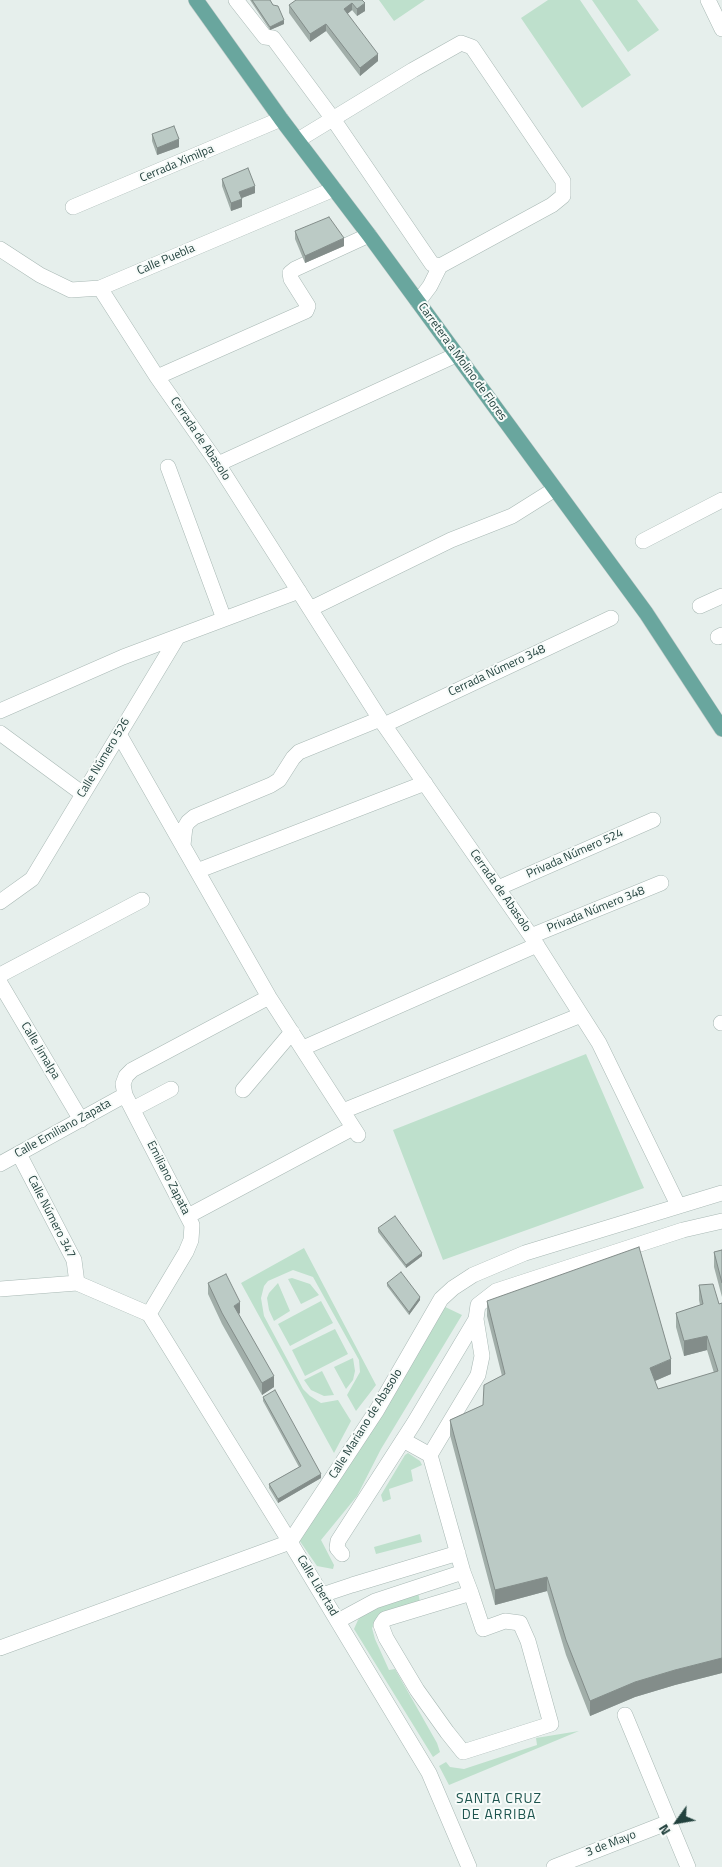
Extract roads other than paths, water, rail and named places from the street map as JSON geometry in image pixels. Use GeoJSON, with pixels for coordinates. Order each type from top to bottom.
{"type":"FeatureCollection","features":[{"type":"Feature","properties":{"kind":"main road","name":"Carretera a Molino de Flores"},"geometry":{"type":"LineString","coordinates":[[196,0],[281,119],[369,235],[646,613],[722,729]]}},
{"type":"Feature","properties":{"kind":"street"},"geometry":{"type":"LineString","coordinates":[[236,0],[266,37],[273,38],[333,119],[432,264],[440,266]]}},
{"type":"Feature","properties":{"kind":"street"},"geometry":{"type":"LineString","coordinates":[[708,0],[722,29]]}},
{"type":"Feature","properties":{"kind":"street"},"geometry":{"type":"LineString","coordinates":[[298,140],[461,43],[472,47],[563,181],[563,196],[552,205],[440,266],[430,286],[418,302]]}},
{"type":"Feature","properties":{"kind":"street","name":"Cerrada Ximilpa"},"geometry":{"type":"LineString","coordinates":[[73,207],[281,119]]}},
{"type":"Feature","properties":{"kind":"street","name":"Calle Puebla"},"geometry":{"type":"LineString","coordinates":[[0,249],[40,274],[71,290],[100,288],[334,189]]}},
{"type":"Feature","properties":{"kind":"street"},"geometry":{"type":"LineString","coordinates":[[157,377],[306,311],[308,306],[291,279],[290,273],[369,235]]}},
{"type":"Feature","properties":{"kind":"street","name":"Cerrada de Abasolo"},"geometry":{"type":"LineString","coordinates":[[100,288],[157,377],[218,464],[382,722],[534,941],[600,1043],[678,1205]]}},
{"type":"Feature","properties":{"kind":"street"},"geometry":{"type":"LineString","coordinates":[[218,464],[456,355]]}},
{"type":"Feature","properties":{"kind":"street"},"geometry":{"type":"LineString","coordinates":[[168,468],[224,619]]}},
{"type":"Feature","properties":{"kind":"street"},"geometry":{"type":"LineString","coordinates":[[310,609],[451,540],[512,516],[555,489]]}},
{"type":"Feature","properties":{"kind":"street"},"geometry":{"type":"LineString","coordinates":[[643,541],[722,500]]}},
{"type":"Feature","properties":{"kind":"street"},"geometry":{"type":"LineString","coordinates":[[0,711],[123,657],[299,591]]}},
{"type":"Feature","properties":{"kind":"street"},"geometry":{"type":"LineString","coordinates":[[700,606],[722,596]]}},
{"type":"Feature","properties":{"kind":"street","name":"Cerrada Número 348"},"geometry":{"type":"LineString","coordinates":[[183,845],[185,827],[194,817],[271,785],[279,780],[299,752],[382,722],[611,618]]}},
{"type":"Feature","properties":{"kind":"street","name":"Calle Número 526"},"geometry":{"type":"LineString","coordinates":[[0,902],[32,879],[177,638]]}},
{"type":"Feature","properties":{"kind":"street"},"geometry":{"type":"LineString","coordinates":[[0,733],[83,794]]}},
{"type":"Feature","properties":{"kind":"street"},"geometry":{"type":"LineString","coordinates":[[119,734],[269,997],[355,1131],[188,1216]]}},
{"type":"Feature","properties":{"kind":"street"},"geometry":{"type":"LineString","coordinates":[[197,871],[425,783]]}},
{"type":"Feature","properties":{"kind":"street","name":"Privada Número 524"},"geometry":{"type":"LineString","coordinates":[[498,888],[653,820]]}},
{"type":"Feature","properties":{"kind":"street","name":"Privada Número 348"},"geometry":{"type":"LineString","coordinates":[[303,1048],[661,883]]}},
{"type":"Feature","properties":{"kind":"street"},"geometry":{"type":"LineString","coordinates":[[0,975],[142,900]]}},
{"type":"Feature","properties":{"kind":"street","name":"Calle Jimalpa"},"geometry":{"type":"LineString","coordinates":[[0,983],[80,1120]]}},
{"type":"Feature","properties":{"kind":"street"},"geometry":{"type":"LineString","coordinates":[[125,1095],[123,1084],[126,1076],[132,1070],[269,997]]}},
{"type":"Feature","properties":{"kind":"street"},"geometry":{"type":"LineString","coordinates":[[343,1111],[581,1015]]}},
{"type":"Feature","properties":{"kind":"street"},"geometry":{"type":"LineString","coordinates":[[243,1090],[292,1032]]}},
{"type":"Feature","properties":{"kind":"street"},"geometry":{"type":"LineString","coordinates":[[133,1109],[171,1089]]}},
{"type":"Feature","properties":{"kind":"street","name":"Calle Emiliano Zapata"},"geometry":{"type":"LineString","coordinates":[[0,1164],[125,1095]]}},
{"type":"Feature","properties":{"kind":"street","name":"Emiliano Zapata"},"geometry":{"type":"LineString","coordinates":[[125,1095],[192,1225],[191,1240],[149,1314]]}},
{"type":"Feature","properties":{"kind":"street","name":"Calle Número 347"},"geometry":{"type":"LineString","coordinates":[[19,1154],[74,1260],[77,1283]]}},
{"type":"Feature","properties":{"kind":"street","name":"Calle Mariano de Abasolo"},"geometry":{"type":"LineString","coordinates":[[290,1542],[372,1418],[441,1299],[453,1288],[473,1275],[525,1253],[722,1193]]}},
{"type":"Feature","properties":{"kind":"street"},"geometry":{"type":"LineString","coordinates":[[430,1455],[478,1375],[482,1356],[476,1319],[478,1305],[496,1291],[683,1230],[722,1221]]}},
{"type":"Feature","properties":{"kind":"street"},"geometry":{"type":"LineString","coordinates":[[0,1289],[77,1283],[149,1314]]}},
{"type":"Feature","properties":{"kind":"street","name":"Calle Libertad"},"geometry":{"type":"LineString","coordinates":[[149,1314],[290,1542],[429,1773],[469,1867]]}},
{"type":"Feature","properties":{"kind":"street"},"geometry":{"type":"LineString","coordinates":[[342,1554],[337,1548],[338,1540],[403,1440],[476,1319]]}},
{"type":"Feature","properties":{"kind":"street"},"geometry":{"type":"LineString","coordinates":[[403,1440],[430,1455],[463,1572],[471,1593],[483,1629],[505,1621],[520,1623],[528,1641],[551,1724],[463,1752],[417,1690],[386,1638],[381,1625],[386,1619],[471,1593]]}},
{"type":"Feature","properties":{"kind":"street"},"geometry":{"type":"LineString","coordinates":[[0,1648],[290,1542]]}},
{"type":"Feature","properties":{"kind":"street"},"geometry":{"type":"LineString","coordinates":[[322,1596],[352,1585],[458,1554]]}},
{"type":"Feature","properties":{"kind":"street"},"geometry":{"type":"LineString","coordinates":[[338,1621],[375,1601],[463,1572]]}},
{"type":"Feature","properties":{"kind":"street"},"geometry":{"type":"LineString","coordinates":[[625,1715],[688,1867]]}},
{"type":"Feature","properties":{"kind":"street","name":"3 de Mayo"},"geometry":{"type":"LineString","coordinates":[[554,1867],[669,1822]]}},
{"type":"Feature","properties":{"kind":"district","name":"SANTA CRUZ DE ARRIBA"},"geometry":{"type":"Point","coordinates":[499,1808]}}]}
